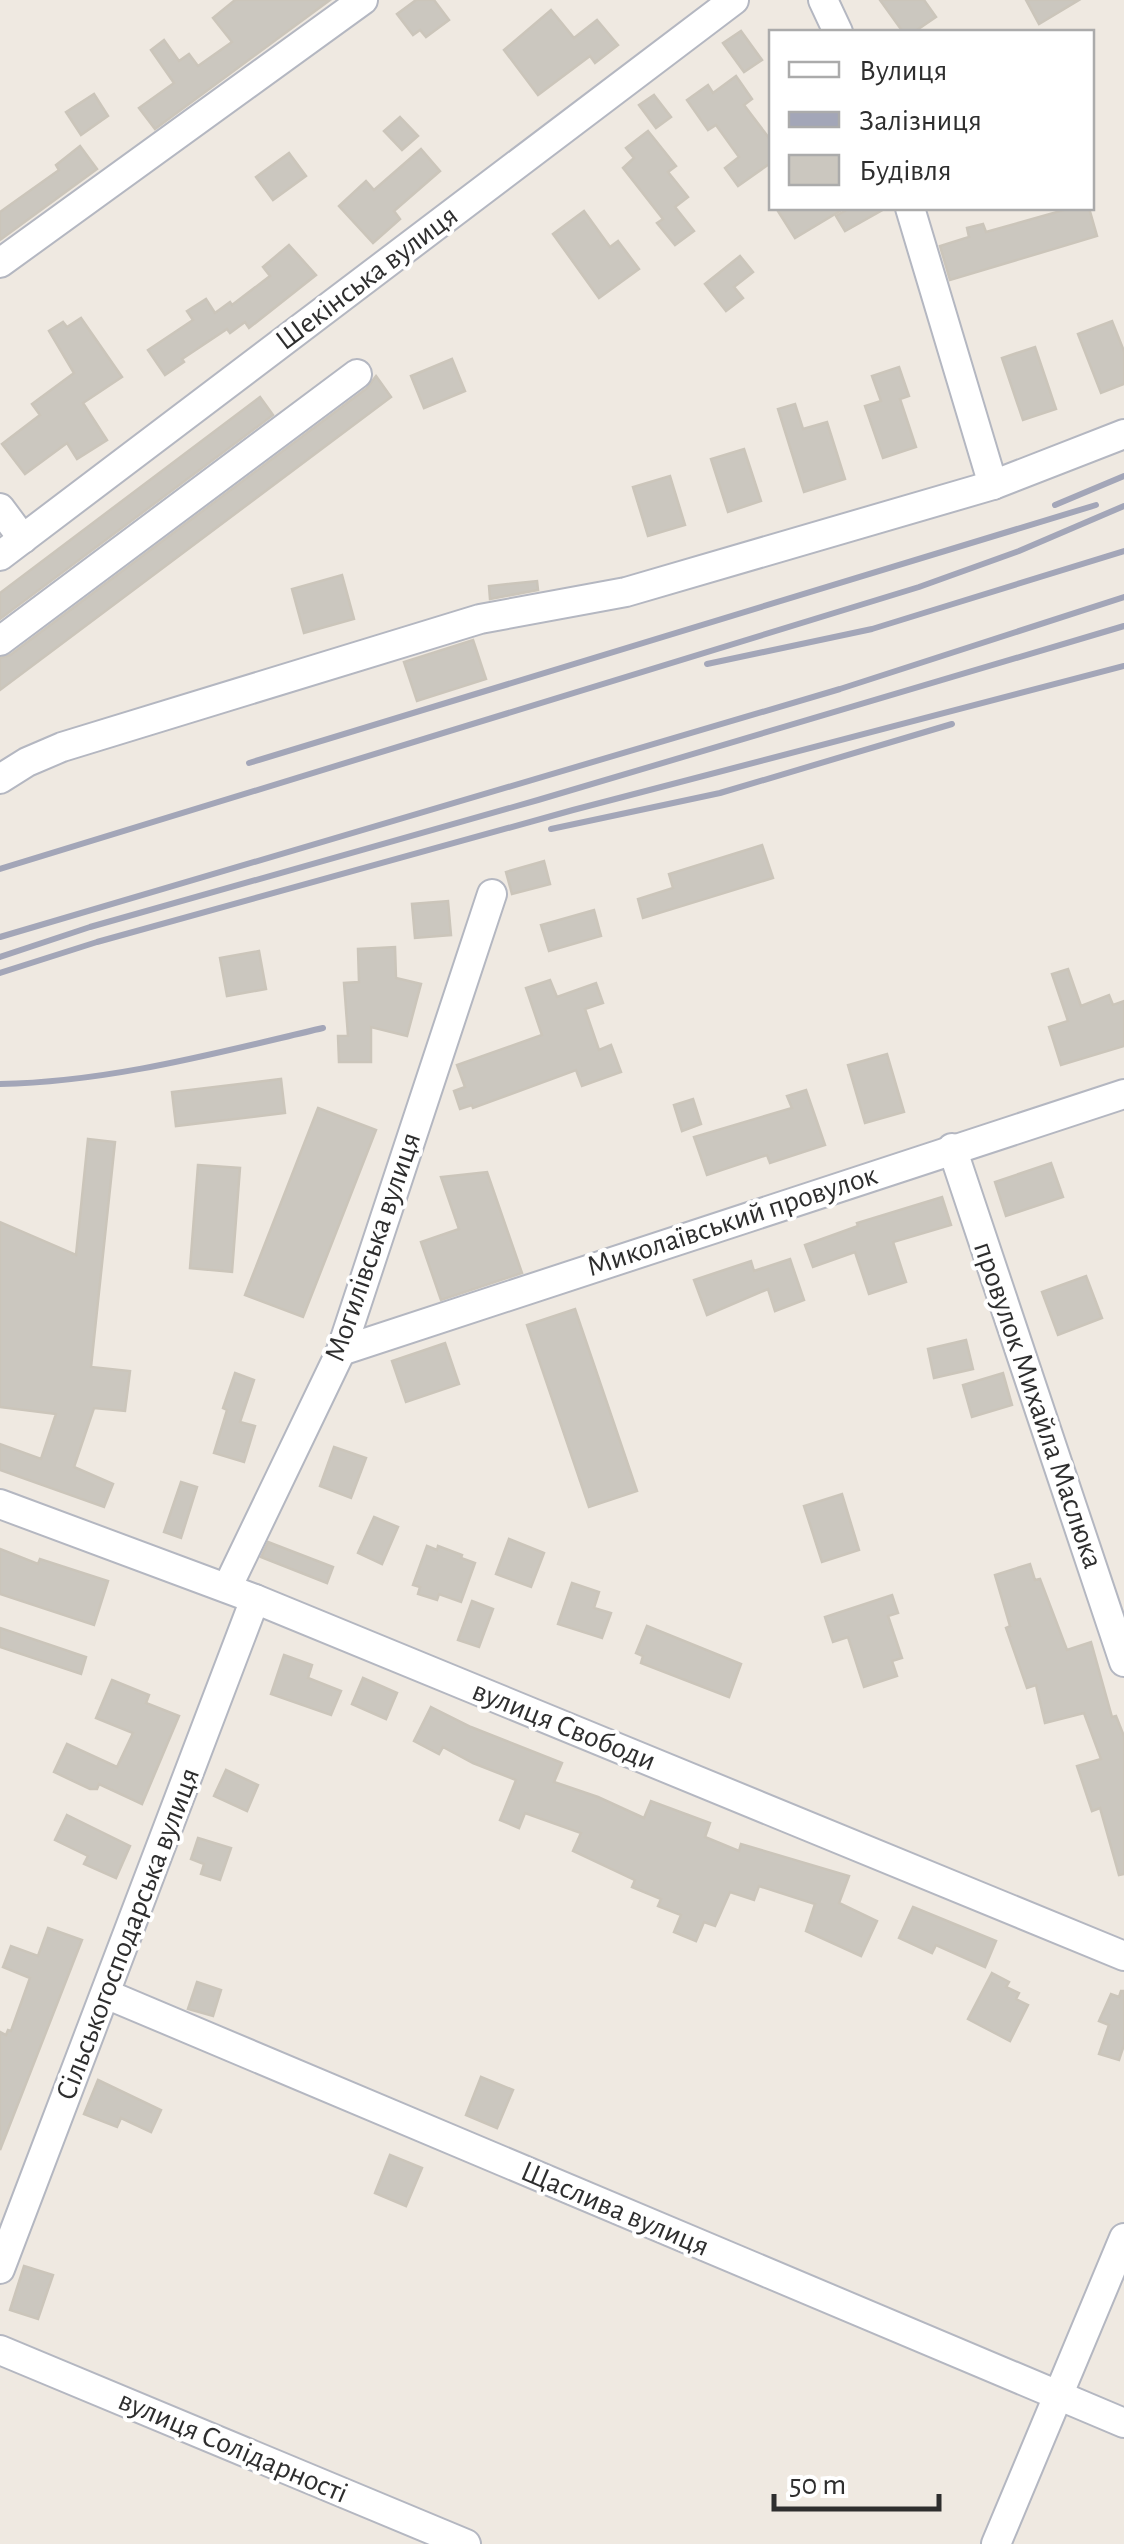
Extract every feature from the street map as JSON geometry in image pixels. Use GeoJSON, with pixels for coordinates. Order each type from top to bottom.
{"type":"FeatureCollection","features":[{"type":"Feature","properties":{"kind":"street"},"geometry":{"type":"LineString","coordinates":[[0,264],[362,0]]}},
{"type":"Feature","properties":{"kind":"street","name":"Шекінська вулиця"},"geometry":{"type":"LineString","coordinates":[[0,556],[734,0]]}},
{"type":"Feature","properties":{"kind":"street"},"geometry":{"type":"LineString","coordinates":[[823,0],[837,30]]}},
{"type":"Feature","properties":{"kind":"street"},"geometry":{"type":"LineString","coordinates":[[911,210],[994,485]]}},
{"type":"Feature","properties":{"kind":"street"},"geometry":{"type":"LineString","coordinates":[[0,640],[357,374]]}},
{"type":"Feature","properties":{"kind":"street"},"geometry":{"type":"LineString","coordinates":[[0,779],[62,747],[480,619],[626,592],[994,485],[1124,434]]}},
{"type":"Feature","properties":{"kind":"street"},"geometry":{"type":"LineString","coordinates":[[0,508],[23,538]]}},
{"type":"Feature","properties":{"kind":"street","name":"Могилівська вулиця"},"geometry":{"type":"LineString","coordinates":[[227,1588],[341,1352],[492,894]]}},
{"type":"Feature","properties":{"kind":"street","name":"Миколаївський провулок"},"geometry":{"type":"LineString","coordinates":[[341,1352],[1124,1094]]}},
{"type":"Feature","properties":{"kind":"street","name":"провулок Михайла Маслюка"},"geometry":{"type":"LineString","coordinates":[[952,1148],[1124,1662]]}},
{"type":"Feature","properties":{"kind":"street","name":"вулиця Свободи"},"geometry":{"type":"LineString","coordinates":[[0,1504],[255,1599],[1124,1956]]}},
{"type":"Feature","properties":{"kind":"street","name":"Сільськогосподарська вулиця"},"geometry":{"type":"LineString","coordinates":[[0,2268],[255,1599]]}},
{"type":"Feature","properties":{"kind":"street","name":"Щаслива вулиця"},"geometry":{"type":"LineString","coordinates":[[106,1994],[1124,2424]]}},
{"type":"Feature","properties":{"kind":"street"},"geometry":{"type":"LineString","coordinates":[[996,2544],[1124,2238]]}},
{"type":"Feature","properties":{"kind":"street","name":"вулиця Солідарності"},"geometry":{"type":"LineString","coordinates":[[0,2350],[466,2544]]}},
{"type":"Feature","properties":{"kind":"building"},"geometry":{"type":"Polygon","coordinates":[[[235,0],[330,0],[155,129],[139,108],[174,83],[151,50],[164,40],[179,61],[189,54],[198,66],[232,42],[213,18],[235,0]]]}},
{"type":"Feature","properties":{"kind":"building"},"geometry":{"type":"Polygon","coordinates":[[[416,0],[434,0],[449,20],[426,37],[420,30],[413,35],[397,14],[416,0]]]}},
{"type":"Feature","properties":{"kind":"building"},"geometry":{"type":"Polygon","coordinates":[[[880,0],[924,0],[936,17],[917,30],[902,30],[880,0]]]}},
{"type":"Feature","properties":{"kind":"building"},"geometry":{"type":"Polygon","coordinates":[[[1026,0],[1079,0],[1039,24],[1026,0]]]}},
{"type":"Feature","properties":{"kind":"building"},"geometry":{"type":"Polygon","coordinates":[[[551,10],[574,38],[597,20],[618,45],[595,63],[590,56],[538,95],[504,50],[551,10]]]}},
{"type":"Feature","properties":{"kind":"building"},"geometry":{"type":"Polygon","coordinates":[[[741,31],[762,60],[744,72],[723,43],[741,31]]]}},
{"type":"Feature","properties":{"kind":"building"},"geometry":{"type":"Polygon","coordinates":[[[736,76],[752,99],[744,105],[769,138],[769,164],[738,186],[725,168],[739,157],[716,125],[708,130],[687,100],[708,85],[713,93],[736,76]]]}},
{"type":"Feature","properties":{"kind":"building"},"geometry":{"type":"Polygon","coordinates":[[[94,94],[108,116],[81,135],[66,112],[94,94]]]}},
{"type":"Feature","properties":{"kind":"building"},"geometry":{"type":"Polygon","coordinates":[[[654,95],[671,117],[656,128],[639,105],[654,95]]]}},
{"type":"Feature","properties":{"kind":"building"},"geometry":{"type":"Polygon","coordinates":[[[400,117],[418,136],[402,150],[384,131],[400,117]]]}},
{"type":"Feature","properties":{"kind":"building"},"geometry":{"type":"Polygon","coordinates":[[[648,131],[676,166],[668,172],[688,197],[675,207],[694,231],[675,245],[657,223],[663,219],[623,168],[634,158],[626,148],[648,131]]]}},
{"type":"Feature","properties":{"kind":"building"},"geometry":{"type":"Polygon","coordinates":[[[80,146],[97,169],[0,240],[0,212],[59,170],[56,165],[80,146]]]}},
{"type":"Feature","properties":{"kind":"building"},"geometry":{"type":"Polygon","coordinates":[[[421,149],[440,171],[394,211],[400,219],[373,243],[339,206],[366,181],[374,190],[421,149]]]}},
{"type":"Feature","properties":{"kind":"building"},"geometry":{"type":"Polygon","coordinates":[[[289,153],[306,176],[273,200],[256,177],[289,153]]]}},
{"type":"Feature","properties":{"kind":"building"},"geometry":{"type":"Polygon","coordinates":[[[777,210],[842,210],[795,238],[777,210]]]}},
{"type":"Feature","properties":{"kind":"building"},"geometry":{"type":"Polygon","coordinates":[[[846,210],[882,210],[845,231],[836,216],[846,210]]]}},
{"type":"Feature","properties":{"kind":"building"},"geometry":{"type":"Polygon","coordinates":[[[1064,210],[1090,210],[1097,236],[950,280],[940,246],[969,237],[967,228],[983,224],[986,232],[1064,210]]]}},
{"type":"Feature","properties":{"kind":"building"},"geometry":{"type":"Polygon","coordinates":[[[584,211],[610,247],[618,241],[639,269],[599,298],[553,234],[584,211]]]}},
{"type":"Feature","properties":{"kind":"building"},"geometry":{"type":"Polygon","coordinates":[[[289,245],[316,275],[249,328],[245,322],[230,333],[227,329],[165,375],[148,350],[193,320],[187,311],[206,299],[215,313],[230,302],[232,305],[270,276],[263,267],[289,245]]]}},
{"type":"Feature","properties":{"kind":"building"},"geometry":{"type":"Polygon","coordinates":[[[740,256],[753,272],[734,287],[743,298],[726,311],[705,284],[740,256]]]}},
{"type":"Feature","properties":{"kind":"building"},"geometry":{"type":"Polygon","coordinates":[[[81,318],[122,377],[83,403],[107,440],[77,459],[67,443],[25,474],[2,444],[40,415],[32,404],[74,373],[49,331],[63,322],[67,327],[81,318]]]}},
{"type":"Feature","properties":{"kind":"building"},"geometry":{"type":"Polygon","coordinates":[[[1112,321],[1124,351],[1124,384],[1101,393],[1078,334],[1112,321]]]}},
{"type":"Feature","properties":{"kind":"building"},"geometry":{"type":"Polygon","coordinates":[[[1035,347],[1056,409],[1023,420],[1002,358],[1035,347]]]}},
{"type":"Feature","properties":{"kind":"building"},"geometry":{"type":"Polygon","coordinates":[[[452,359],[465,391],[424,408],[411,376],[452,359]]]}},
{"type":"Feature","properties":{"kind":"building"},"geometry":{"type":"Polygon","coordinates":[[[899,367],[909,396],[900,399],[916,447],[883,458],[865,406],[881,401],[872,376],[899,367]]]}},
{"type":"Feature","properties":{"kind":"building"},"geometry":{"type":"Polygon","coordinates":[[[376,376],[391,397],[0,690],[0,658],[10,655],[367,388],[376,376]]]}},
{"type":"Feature","properties":{"kind":"building"},"geometry":{"type":"Polygon","coordinates":[[[260,397],[273,415],[0,619],[0,593],[260,397]]]}},
{"type":"Feature","properties":{"kind":"building"},"geometry":{"type":"Polygon","coordinates":[[[795,404],[803,429],[827,422],[845,479],[804,492],[778,409],[795,404]]]}},
{"type":"Feature","properties":{"kind":"building"},"geometry":{"type":"Polygon","coordinates":[[[744,449],[761,501],[728,512],[711,459],[744,449]]]}},
{"type":"Feature","properties":{"kind":"building"},"geometry":{"type":"Polygon","coordinates":[[[670,476],[685,525],[648,536],[633,487],[670,476]]]}},
{"type":"Feature","properties":{"kind":"building"},"geometry":{"type":"Polygon","coordinates":[[[342,575],[354,619],[304,633],[292,589],[342,575]]]}},
{"type":"Feature","properties":{"kind":"building"},"geometry":{"type":"Polygon","coordinates":[[[537,581],[538,590],[490,599],[489,586],[537,581]]]}},
{"type":"Feature","properties":{"kind":"building"},"geometry":{"type":"Polygon","coordinates":[[[473,640],[486,679],[417,701],[404,662],[473,640]]]}},
{"type":"Feature","properties":{"kind":"building"},"geometry":{"type":"Polygon","coordinates":[[[762,845],[773,878],[643,918],[638,899],[673,888],[669,874],[762,845]]]}},
{"type":"Feature","properties":{"kind":"building"},"geometry":{"type":"Polygon","coordinates":[[[544,861],[550,884],[512,894],[506,872],[544,861]]]}},
{"type":"Feature","properties":{"kind":"building"},"geometry":{"type":"Polygon","coordinates":[[[448,901],[451,935],[415,938],[412,904],[448,901]]]}},
{"type":"Feature","properties":{"kind":"building"},"geometry":{"type":"Polygon","coordinates":[[[594,910],[601,936],[549,951],[541,925],[594,910]]]}},
{"type":"Feature","properties":{"kind":"building"},"geometry":{"type":"Polygon","coordinates":[[[395,947],[396,978],[421,984],[407,1036],[371,1027],[371,1062],[339,1062],[338,1036],[348,1036],[344,983],[359,982],[358,949],[395,947]]]}},
{"type":"Feature","properties":{"kind":"building"},"geometry":{"type":"Polygon","coordinates":[[[259,951],[266,989],[227,996],[220,958],[259,951]]]}},
{"type":"Feature","properties":{"kind":"building"},"geometry":{"type":"Polygon","coordinates":[[[1068,969],[1081,1006],[1109,995],[1113,1005],[1124,1001],[1124,1046],[1061,1065],[1049,1027],[1068,1021],[1052,974],[1068,969]]]}},
{"type":"Feature","properties":{"kind":"building"},"geometry":{"type":"Polygon","coordinates":[[[550,980],[557,997],[596,983],[603,1003],[585,1009],[599,1050],[611,1045],[621,1072],[582,1086],[576,1070],[473,1108],[472,1105],[460,1109],[454,1091],[465,1087],[457,1065],[542,1035],[526,988],[550,980]]]}},
{"type":"Feature","properties":{"kind":"building"},"geometry":{"type":"Polygon","coordinates":[[[887,1054],[904,1112],[865,1123],[848,1065],[887,1054]]]}},
{"type":"Feature","properties":{"kind":"building"},"geometry":{"type":"Polygon","coordinates":[[[281,1079],[285,1113],[176,1126],[172,1092],[281,1079]]]}},
{"type":"Feature","properties":{"kind":"building"},"geometry":{"type":"Polygon","coordinates":[[[806,1090],[825,1145],[770,1163],[767,1155],[707,1175],[694,1137],[792,1108],[787,1096],[806,1090]]]}},
{"type":"Feature","properties":{"kind":"building"},"geometry":{"type":"Polygon","coordinates":[[[693,1099],[701,1124],[682,1131],[674,1105],[693,1099]]]}},
{"type":"Feature","properties":{"kind":"building"},"geometry":{"type":"Polygon","coordinates":[[[318,1108],[376,1130],[303,1317],[245,1295],[318,1108]]]}},
{"type":"Feature","properties":{"kind":"building"},"geometry":{"type":"Polygon","coordinates":[[[88,1139],[115,1142],[91,1367],[130,1371],[125,1411],[94,1408],[74,1467],[113,1484],[104,1507],[0,1470],[0,1444],[41,1459],[56,1414],[0,1407],[0,1222],[76,1255],[88,1139]]]}},
{"type":"Feature","properties":{"kind":"building"},"geometry":{"type":"Polygon","coordinates":[[[1051,1163],[1063,1197],[1006,1216],[995,1182],[1051,1163]]]}},
{"type":"Feature","properties":{"kind":"building"},"geometry":{"type":"Polygon","coordinates":[[[198,1165],[240,1168],[232,1272],[190,1268],[198,1165]]]}},
{"type":"Feature","properties":{"kind":"building"},"geometry":{"type":"Polygon","coordinates":[[[487,1172],[522,1273],[441,1300],[421,1242],[459,1229],[441,1177],[487,1172]]]}},
{"type":"Feature","properties":{"kind":"building"},"geometry":{"type":"Polygon","coordinates":[[[942,1197],[951,1225],[893,1242],[906,1282],[869,1294],[855,1252],[813,1267],[805,1245],[858,1226],[857,1223],[942,1197]]]}},
{"type":"Feature","properties":{"kind":"building"},"geometry":{"type":"Polygon","coordinates":[[[790,1259],[804,1300],[775,1311],[768,1289],[707,1315],[694,1280],[751,1261],[754,1271],[790,1259]]]}},
{"type":"Feature","properties":{"kind":"building"},"geometry":{"type":"Polygon","coordinates":[[[1086,1276],[1102,1318],[1058,1335],[1042,1292],[1086,1276]]]}},
{"type":"Feature","properties":{"kind":"building"},"geometry":{"type":"Polygon","coordinates":[[[575,1309],[637,1491],[589,1507],[527,1325],[575,1309]]]}},
{"type":"Feature","properties":{"kind":"building"},"geometry":{"type":"Polygon","coordinates":[[[966,1340],[973,1369],[934,1378],[928,1349],[966,1340]]]}},
{"type":"Feature","properties":{"kind":"building"},"geometry":{"type":"Polygon","coordinates":[[[445,1343],[459,1384],[406,1402],[392,1361],[445,1343]]]}},
{"type":"Feature","properties":{"kind":"building"},"geometry":{"type":"Polygon","coordinates":[[[235,1373],[254,1380],[240,1422],[255,1426],[244,1462],[214,1453],[235,1373]]]}},
{"type":"Feature","properties":{"kind":"building"},"geometry":{"type":"Polygon","coordinates":[[[1003,1373],[1012,1405],[972,1417],[963,1385],[1003,1373]]]}},
{"type":"Feature","properties":{"kind":"building"},"geometry":{"type":"Polygon","coordinates":[[[334,1447],[366,1458],[351,1498],[320,1486],[334,1447]]]}},
{"type":"Feature","properties":{"kind":"building"},"geometry":{"type":"Polygon","coordinates":[[[181,1482],[197,1487],[181,1538],[164,1532],[181,1482]]]}},
{"type":"Feature","properties":{"kind":"building"},"geometry":{"type":"Polygon","coordinates":[[[842,1494],[859,1550],[822,1562],[804,1506],[842,1494]]]}},
{"type":"Feature","properties":{"kind":"building"},"geometry":{"type":"Polygon","coordinates":[[[374,1517],[398,1527],[382,1564],[358,1553],[374,1517]]]}},
{"type":"Feature","properties":{"kind":"building"},"geometry":{"type":"Polygon","coordinates":[[[509,1539],[544,1553],[531,1587],[496,1574],[509,1539]]]}},
{"type":"Feature","properties":{"kind":"building"},"geometry":{"type":"Polygon","coordinates":[[[268,1542],[333,1567],[327,1583],[261,1557],[268,1542]]]}},
{"type":"Feature","properties":{"kind":"building"},"geometry":{"type":"Polygon","coordinates":[[[427,1546],[437,1550],[438,1546],[475,1563],[461,1602],[439,1594],[437,1600],[418,1594],[420,1587],[413,1585],[427,1546]]]}},
{"type":"Feature","properties":{"kind":"building"},"geometry":{"type":"Polygon","coordinates":[[[0,1549],[38,1564],[40,1559],[108,1581],[94,1625],[0,1594],[0,1549]]]}},
{"type":"Feature","properties":{"kind":"building"},"geometry":{"type":"Polygon","coordinates":[[[1030,1564],[1035,1580],[1040,1579],[1067,1650],[1091,1642],[1112,1717],[1116,1716],[1124,1736],[1124,1874],[1119,1875],[1100,1808],[1092,1811],[1077,1766],[1101,1759],[1084,1713],[1045,1723],[1036,1685],[1027,1688],[1006,1628],[1010,1626],[995,1575],[1030,1564]]]}},
{"type":"Feature","properties":{"kind":"building"},"geometry":{"type":"Polygon","coordinates":[[[572,1583],[599,1592],[594,1608],[611,1613],[602,1638],[558,1624],[572,1583]]]}},
{"type":"Feature","properties":{"kind":"building"},"geometry":{"type":"Polygon","coordinates":[[[892,1595],[898,1613],[888,1616],[902,1658],[892,1661],[897,1676],[864,1687],[848,1637],[833,1642],[825,1617],[892,1595]]]}},
{"type":"Feature","properties":{"kind":"building"},"geometry":{"type":"Polygon","coordinates":[[[472,1601],[493,1609],[479,1647],[458,1640],[472,1601]]]}},
{"type":"Feature","properties":{"kind":"building"},"geometry":{"type":"Polygon","coordinates":[[[647,1626],[741,1664],[729,1697],[641,1663],[643,1656],[636,1653],[647,1626]]]}},
{"type":"Feature","properties":{"kind":"building"},"geometry":{"type":"Polygon","coordinates":[[[0,1628],[86,1657],[81,1674],[0,1647],[0,1628]]]}},
{"type":"Feature","properties":{"kind":"building"},"geometry":{"type":"Polygon","coordinates":[[[284,1655],[312,1665],[308,1678],[341,1691],[331,1715],[271,1694],[284,1655]]]}},
{"type":"Feature","properties":{"kind":"building"},"geometry":{"type":"Polygon","coordinates":[[[363,1678],[397,1693],[386,1719],[352,1704],[363,1678]]]}},
{"type":"Feature","properties":{"kind":"building"},"geometry":{"type":"Polygon","coordinates":[[[112,1680],[149,1695],[146,1703],[179,1716],[142,1804],[99,1784],[97,1789],[90,1789],[54,1772],[67,1744],[117,1767],[133,1733],[96,1718],[112,1680]]]}},
{"type":"Feature","properties":{"kind":"building"},"geometry":{"type":"Polygon","coordinates":[[[431,1707],[562,1763],[554,1782],[644,1818],[651,1801],[710,1823],[705,1837],[739,1851],[741,1844],[849,1876],[839,1903],[877,1921],[861,1956],[806,1931],[815,1904],[759,1886],[754,1900],[730,1892],[715,1926],[704,1922],[696,1941],[674,1932],[681,1915],[658,1906],[661,1899],[632,1887],[635,1880],[573,1851],[581,1833],[525,1813],[519,1828],[500,1820],[516,1780],[443,1747],[439,1754],[414,1741],[431,1707]]]}},
{"type":"Feature","properties":{"kind":"building"},"geometry":{"type":"Polygon","coordinates":[[[226,1770],[258,1785],[247,1811],[214,1796],[226,1770]]]}},
{"type":"Feature","properties":{"kind":"building"},"geometry":{"type":"Polygon","coordinates":[[[67,1815],[130,1846],[116,1878],[84,1864],[88,1856],[55,1840],[67,1815]]]}},
{"type":"Feature","properties":{"kind":"building"},"geometry":{"type":"Polygon","coordinates":[[[198,1838],[231,1848],[220,1880],[201,1874],[204,1864],[191,1859],[198,1838]]]}},
{"type":"Feature","properties":{"kind":"building"},"geometry":{"type":"Polygon","coordinates":[[[913,1907],[996,1941],[985,1967],[936,1945],[932,1953],[899,1938],[913,1907]]]}},
{"type":"Feature","properties":{"kind":"building"},"geometry":{"type":"Polygon","coordinates":[[[48,1928],[82,1940],[0,2150],[0,2032],[6,2035],[11,2031],[30,1978],[3,1967],[11,1946],[38,1956],[48,1928]]]}},
{"type":"Feature","properties":{"kind":"building"},"geometry":{"type":"Polygon","coordinates":[[[992,1973],[1009,1982],[1006,1987],[1019,1993],[1016,1999],[1028,2005],[1010,2041],[968,2019],[992,1973]]]}},
{"type":"Feature","properties":{"kind":"building"},"geometry":{"type":"Polygon","coordinates":[[[197,1982],[221,1990],[213,2016],[188,2009],[197,1982]]]}},
{"type":"Feature","properties":{"kind":"building"},"geometry":{"type":"Polygon","coordinates":[[[1121,1991],[1124,2045],[1119,2060],[1099,2054],[1109,2025],[1099,2021],[1111,1994],[1119,1997],[1121,1991]]]}},
{"type":"Feature","properties":{"kind":"building"},"geometry":{"type":"Polygon","coordinates":[[[481,2077],[513,2090],[497,2128],[466,2115],[481,2077]]]}},
{"type":"Feature","properties":{"kind":"building"},"geometry":{"type":"Polygon","coordinates":[[[98,2080],[161,2110],[151,2132],[121,2118],[117,2127],[84,2114],[98,2080]]]}},
{"type":"Feature","properties":{"kind":"building"},"geometry":{"type":"Polygon","coordinates":[[[390,2155],[422,2168],[406,2206],[375,2193],[390,2155]]]}},
{"type":"Feature","properties":{"kind":"building"},"geometry":{"type":"Polygon","coordinates":[[[24,2266],[53,2275],[38,2319],[10,2310],[24,2266]]]}},
{"type":"Feature","properties":{"kind":"railway"},"geometry":{"type":"LineString","coordinates":[[1055,505],[1124,476]]}},
{"type":"Feature","properties":{"kind":"railway"},"geometry":{"type":"LineString","coordinates":[[249,763],[1096,505]]}},
{"type":"Feature","properties":{"kind":"railway"},"geometry":{"type":"LineString","coordinates":[[0,869],[919,587],[1019,551],[1124,506]]}},
{"type":"Feature","properties":{"kind":"railway"},"geometry":{"type":"LineString","coordinates":[[707,664],[872,629],[1124,551]]}},
{"type":"Feature","properties":{"kind":"railway"},"geometry":{"type":"LineString","coordinates":[[0,937],[840,689],[1124,597]]}},
{"type":"Feature","properties":{"kind":"railway"},"geometry":{"type":"LineString","coordinates":[[0,957],[90,927],[538,800],[1124,626]]}},
{"type":"Feature","properties":{"kind":"railway"},"geometry":{"type":"LineString","coordinates":[[0,973],[97,942],[573,810],[1124,666]]}},
{"type":"Feature","properties":{"kind":"railway"},"geometry":{"type":"LineString","coordinates":[[551,829],[720,793],[952,724]]}},
{"type":"Feature","properties":{"kind":"railway"},"geometry":{"type":"LineString","coordinates":[[0,1084],[122,1072],[323,1028]]}}]}
